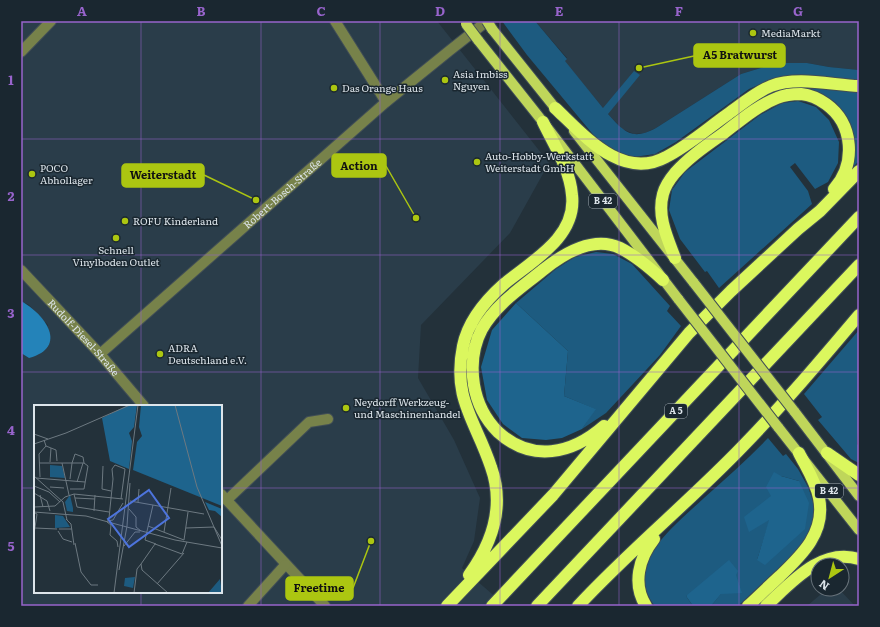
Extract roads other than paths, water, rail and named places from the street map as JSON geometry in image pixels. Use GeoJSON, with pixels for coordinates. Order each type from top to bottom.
{"type":"FeatureCollection","features":[{"type":"Feature","properties":{"kind":"highway"},"geometry":{"type":"LineString","coordinates":[[556,108],[590,140],[607,153],[622,161],[643,163],[665,158],[680,149],[752,96],[771,86],[793,82],[859,86]]}},
{"type":"Feature","properties":{"kind":"highway"},"geometry":{"type":"LineString","coordinates":[[674,258],[661,213],[663,193],[667,183],[692,157],[760,106],[787,95],[802,94],[822,101],[839,116],[848,135],[849,153],[846,169],[837,186],[798,229]]}},
{"type":"Feature","properties":{"kind":"highway"},"geometry":{"type":"LineString","coordinates":[[446,606],[483,554],[493,529],[496,510],[495,479],[491,466],[469,416],[462,394],[460,360],[463,341],[473,320],[492,297],[555,242],[568,224],[571,214],[573,201],[571,184],[543,122]]}},
{"type":"Feature","properties":{"kind":"highway"},"geometry":{"type":"LineString","coordinates":[[446,606],[553,495],[693,328],[798,229],[820,211],[859,171]]}},
{"type":"Feature","properties":{"kind":"highway","name":"A 5"},"geometry":{"type":"LineString","coordinates":[[492,606],[859,217]]}},
{"type":"Feature","properties":{"kind":"highway"},"geometry":{"type":"LineString","coordinates":[[631,403],[590,438],[568,449],[557,451],[536,451],[517,446],[507,440],[496,430],[487,419],[478,401],[473,377],[473,364],[476,346],[482,329],[497,309],[552,263],[571,251],[587,245],[601,243],[619,247],[636,257],[663,280]]}},
{"type":"Feature","properties":{"kind":"highway"},"geometry":{"type":"LineString","coordinates":[[537,606],[859,265]]}},
{"type":"Feature","properties":{"kind":"highway"},"geometry":{"type":"LineString","coordinates":[[578,606],[607,575],[742,447],[819,363],[859,315]]}},
{"type":"Feature","properties":{"kind":"highway"},"geometry":{"type":"LineString","coordinates":[[748,606],[806,551],[819,524],[819,497],[799,453]]}},
{"type":"Feature","properties":{"kind":"highway"},"geometry":{"type":"LineString","coordinates":[[827,453],[859,475]]}},
{"type":"Feature","properties":{"kind":"highway"},"geometry":{"type":"LineString","coordinates":[[646,606],[640,594],[638,585],[639,570],[643,555],[647,547],[658,533],[689,498]]}},
{"type":"Feature","properties":{"kind":"highway"},"geometry":{"type":"LineString","coordinates":[[766,606],[794,580],[825,559],[844,556],[859,559]]}},
{"type":"Feature","properties":{"kind":"main road","name":"B 42"},"geometry":{"type":"LineString","coordinates":[[464,22],[543,122],[663,280],[859,530]]}},
{"type":"Feature","properties":{"kind":"main road","name":"B 42"},"geometry":{"type":"LineString","coordinates":[[489,24],[794,410],[859,496]]}},
{"type":"Feature","properties":{"kind":"street"},"geometry":{"type":"LineString","coordinates":[[21,52],[51,21]]}},
{"type":"Feature","properties":{"kind":"street"},"geometry":{"type":"LineString","coordinates":[[334,21],[386,102]]}},
{"type":"Feature","properties":{"kind":"street","name":"Robert-Bosch-Straße"},"geometry":{"type":"LineString","coordinates":[[100,354],[386,102],[449,50],[489,24]]}},
{"type":"Feature","properties":{"kind":"street","name":"Rudolf-Diesel-Straße"},"geometry":{"type":"LineString","coordinates":[[21,270],[100,354],[143,405]]}},
{"type":"Feature","properties":{"kind":"street"},"geometry":{"type":"LineString","coordinates":[[325,606],[224,497],[309,422],[328,419]]}},
{"type":"Feature","properties":{"kind":"street"},"geometry":{"type":"LineString","coordinates":[[248,606],[286,565]]}},
{"type":"Feature","properties":{"kind":"place","name":"MediaMarkt"},"geometry":{"type":"Point","coordinates":[753,33]}},
{"type":"Feature","properties":{"kind":"place","name":"A5 Bratwurst"},"geometry":{"type":"Point","coordinates":[639,68]}},
{"type":"Feature","properties":{"kind":"place","name":"Asia Imbiss Nguyen"},"geometry":{"type":"Point","coordinates":[445,80]}},
{"type":"Feature","properties":{"kind":"place","name":"Das Orange Haus"},"geometry":{"type":"Point","coordinates":[334,88]}},
{"type":"Feature","properties":{"kind":"place","name":"Auto-Hobby-Werkstatt Weiterstadt GmbH"},"geometry":{"type":"Point","coordinates":[477,162]}},
{"type":"Feature","properties":{"kind":"place","name":"POCO Abhollager"},"geometry":{"type":"Point","coordinates":[32,174]}},
{"type":"Feature","properties":{"kind":"place","name":"Weiterstadt"},"geometry":{"type":"Point","coordinates":[256,200]}},
{"type":"Feature","properties":{"kind":"place","name":"Action"},"geometry":{"type":"Point","coordinates":[416,218]}},
{"type":"Feature","properties":{"kind":"place","name":"ROFU Kinderland"},"geometry":{"type":"Point","coordinates":[125,221]}},
{"type":"Feature","properties":{"kind":"place","name":"Schnell Vinylboden Outlet"},"geometry":{"type":"Point","coordinates":[116,238]}},
{"type":"Feature","properties":{"kind":"place","name":"ADRA Deutschland e.V."},"geometry":{"type":"Point","coordinates":[160,354]}},
{"type":"Feature","properties":{"kind":"place","name":"Neydorff Werkzeug- und Maschinenhandel"},"geometry":{"type":"Point","coordinates":[346,408]}},
{"type":"Feature","properties":{"kind":"place","name":"Freetime"},"geometry":{"type":"Point","coordinates":[371,541]}}]}
